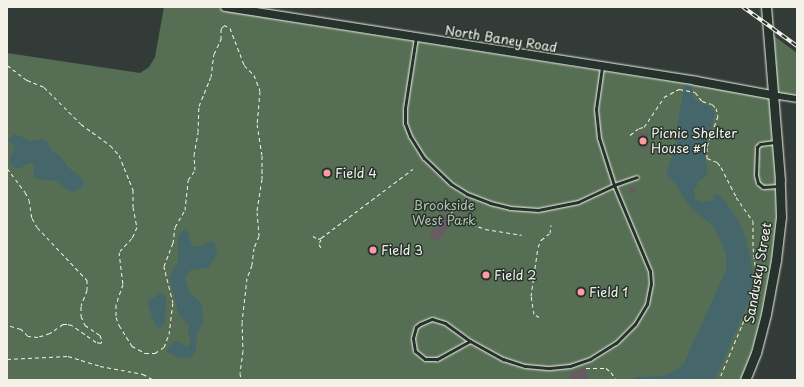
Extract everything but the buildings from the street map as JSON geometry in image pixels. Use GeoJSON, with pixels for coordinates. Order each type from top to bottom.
{"type":"FeatureCollection","features":[{"type":"Feature","properties":{"kind":"main road","name":"Sandusky Street"},"geometry":{"type":"LineString","coordinates":[[745,380],[756,353],[772,285],[780,233],[780,186],[766,7]]}},
{"type":"Feature","properties":{"kind":"street","name":"North Baney Road"},"geometry":{"type":"LineString","coordinates":[[225,7],[772,95]]}},
{"type":"Feature","properties":{"kind":"street"},"geometry":{"type":"LineString","coordinates":[[772,95],[797,99]]}},
{"type":"Feature","properties":{"kind":"lane"},"geometry":{"type":"LineString","coordinates":[[416,38],[405,108],[405,123],[410,136],[421,154],[451,184],[467,194],[490,203],[510,208],[538,210],[556,208],[578,202],[614,185],[638,177]]}},
{"type":"Feature","properties":{"kind":"lane"},"geometry":{"type":"LineString","coordinates":[[470,342],[448,355],[432,360],[418,354],[412,342],[416,327],[425,320],[432,319],[445,323],[470,342],[514,363],[538,368],[562,368],[575,365],[603,353],[616,343],[635,324],[647,304],[650,297],[651,277],[602,154],[597,127],[598,95],[602,67]]}},
{"type":"Feature","properties":{"kind":"lane"},"geometry":{"type":"LineString","coordinates":[[776,142],[760,144],[757,147],[755,160],[757,180],[760,185],[768,187],[780,186]]}},
{"type":"Feature","properties":{"kind":"path"},"geometry":{"type":"LineString","coordinates":[[7,65],[27,80],[44,87],[75,119],[110,144],[120,155],[133,190],[133,207],[137,227],[132,238],[119,252],[123,284],[116,304],[116,317],[119,325],[132,346],[145,353],[156,353],[164,347],[169,334],[173,303],[164,266],[173,243],[175,228],[185,210],[188,180],[195,170],[194,155],[198,132],[198,106],[211,77],[214,54],[221,39],[221,29],[224,26],[230,28],[244,65],[254,75],[260,91],[257,124],[262,155],[262,179],[257,212],[259,236],[254,248],[252,265],[247,278],[242,322],[243,356],[240,380]]}},
{"type":"Feature","properties":{"kind":"path"},"geometry":{"type":"LineString","coordinates":[[630,135],[639,128],[644,127],[664,98],[672,92],[683,89],[693,91],[702,101],[716,108],[718,116],[707,147],[708,158],[717,162],[721,167],[736,198],[753,221],[753,248],[756,274],[754,290],[719,380]]}},
{"type":"Feature","properties":{"kind":"path"},"geometry":{"type":"LineString","coordinates":[[7,168],[25,192],[29,200],[32,218],[42,234],[87,280],[87,290],[81,306],[81,316],[85,325],[100,335],[102,340],[101,343],[96,342],[72,325],[67,324],[63,324],[50,333],[38,337],[28,336],[22,329],[7,325]]}},
{"type":"Feature","properties":{"kind":"path"},"geometry":{"type":"LineString","coordinates":[[321,248],[319,244],[321,238],[413,169]]}},
{"type":"Feature","properties":{"kind":"path"},"geometry":{"type":"LineString","coordinates":[[456,204],[451,214],[459,219],[485,229],[522,235]]}},
{"type":"Feature","properties":{"kind":"path"},"geometry":{"type":"LineString","coordinates":[[538,317],[534,314],[532,296],[538,247],[541,240],[550,233],[551,225]]}},
{"type":"Feature","properties":{"kind":"path"},"geometry":{"type":"LineString","coordinates":[[313,236],[318,239],[321,238]]}},
{"type":"Feature","properties":{"kind":"path"},"geometry":{"type":"LineString","coordinates":[[7,359],[68,356],[100,366],[143,374],[154,380]]}},
{"type":"Feature","properties":{"kind":"path"},"geometry":{"type":"LineString","coordinates":[[586,368],[606,368],[611,372],[616,380]]}},
{"type":"Feature","properties":{"kind":"green space","name":"Brookside West Park"},"geometry":{"type":"Polygon","coordinates":[[[164,7],[212,7],[304,24],[771,97],[779,204],[768,291],[744,380],[7,380],[7,53],[140,73],[149,67],[155,57],[164,7]]]}},
{"type":"Feature","properties":{"kind":"green space"},"geometry":{"type":"Polygon","coordinates":[[[774,36],[797,53],[797,96],[778,93],[774,36]]]}},
{"type":"Feature","properties":{"kind":"water"},"geometry":{"type":"Polygon","coordinates":[[[685,83],[691,84],[693,96],[697,101],[709,106],[715,113],[706,147],[705,158],[708,172],[704,178],[697,182],[698,185],[694,188],[695,198],[703,203],[706,201],[713,202],[714,194],[716,194],[722,197],[737,218],[745,236],[750,256],[753,276],[752,293],[715,380],[629,380],[637,377],[665,376],[682,366],[727,268],[726,254],[717,233],[711,224],[693,210],[676,184],[668,177],[667,171],[675,148],[685,83]]]}},
{"type":"Feature","properties":{"kind":"water"},"geometry":{"type":"Polygon","coordinates":[[[15,134],[31,141],[40,139],[46,141],[53,152],[60,156],[70,169],[81,177],[84,182],[82,187],[73,192],[66,189],[57,181],[36,179],[33,175],[35,167],[33,163],[27,164],[19,169],[12,166],[9,161],[15,147],[8,139],[15,134]]]}},
{"type":"Feature","properties":{"kind":"water"},"geometry":{"type":"Polygon","coordinates":[[[184,230],[188,232],[191,243],[194,247],[201,246],[210,241],[215,245],[217,254],[208,268],[191,270],[185,278],[189,291],[201,303],[203,314],[202,324],[197,334],[196,351],[190,358],[176,357],[167,352],[168,347],[176,340],[187,347],[191,343],[188,332],[189,326],[179,314],[169,277],[178,262],[178,235],[184,230]]]}},
{"type":"Feature","properties":{"kind":"water"},"geometry":{"type":"Polygon","coordinates":[[[159,293],[165,295],[167,302],[165,322],[160,328],[156,326],[153,320],[148,303],[149,300],[159,293]]]}},
{"type":"Feature","properties":{"kind":"railway"},"geometry":{"type":"LineString","coordinates":[[743,7],[797,46]]}},
{"type":"Feature","properties":{"kind":"place","name":"Picnic Shelter House #1"},"geometry":{"type":"Point","coordinates":[643,141]}},
{"type":"Feature","properties":{"kind":"place","name":"Field 4"},"geometry":{"type":"Point","coordinates":[327,173]}},
{"type":"Feature","properties":{"kind":"place","name":"Field 3"},"geometry":{"type":"Point","coordinates":[373,250]}},
{"type":"Feature","properties":{"kind":"place","name":"Field 2"},"geometry":{"type":"Point","coordinates":[486,275]}},
{"type":"Feature","properties":{"kind":"place","name":"Field 1"},"geometry":{"type":"Point","coordinates":[581,292]}}]}
